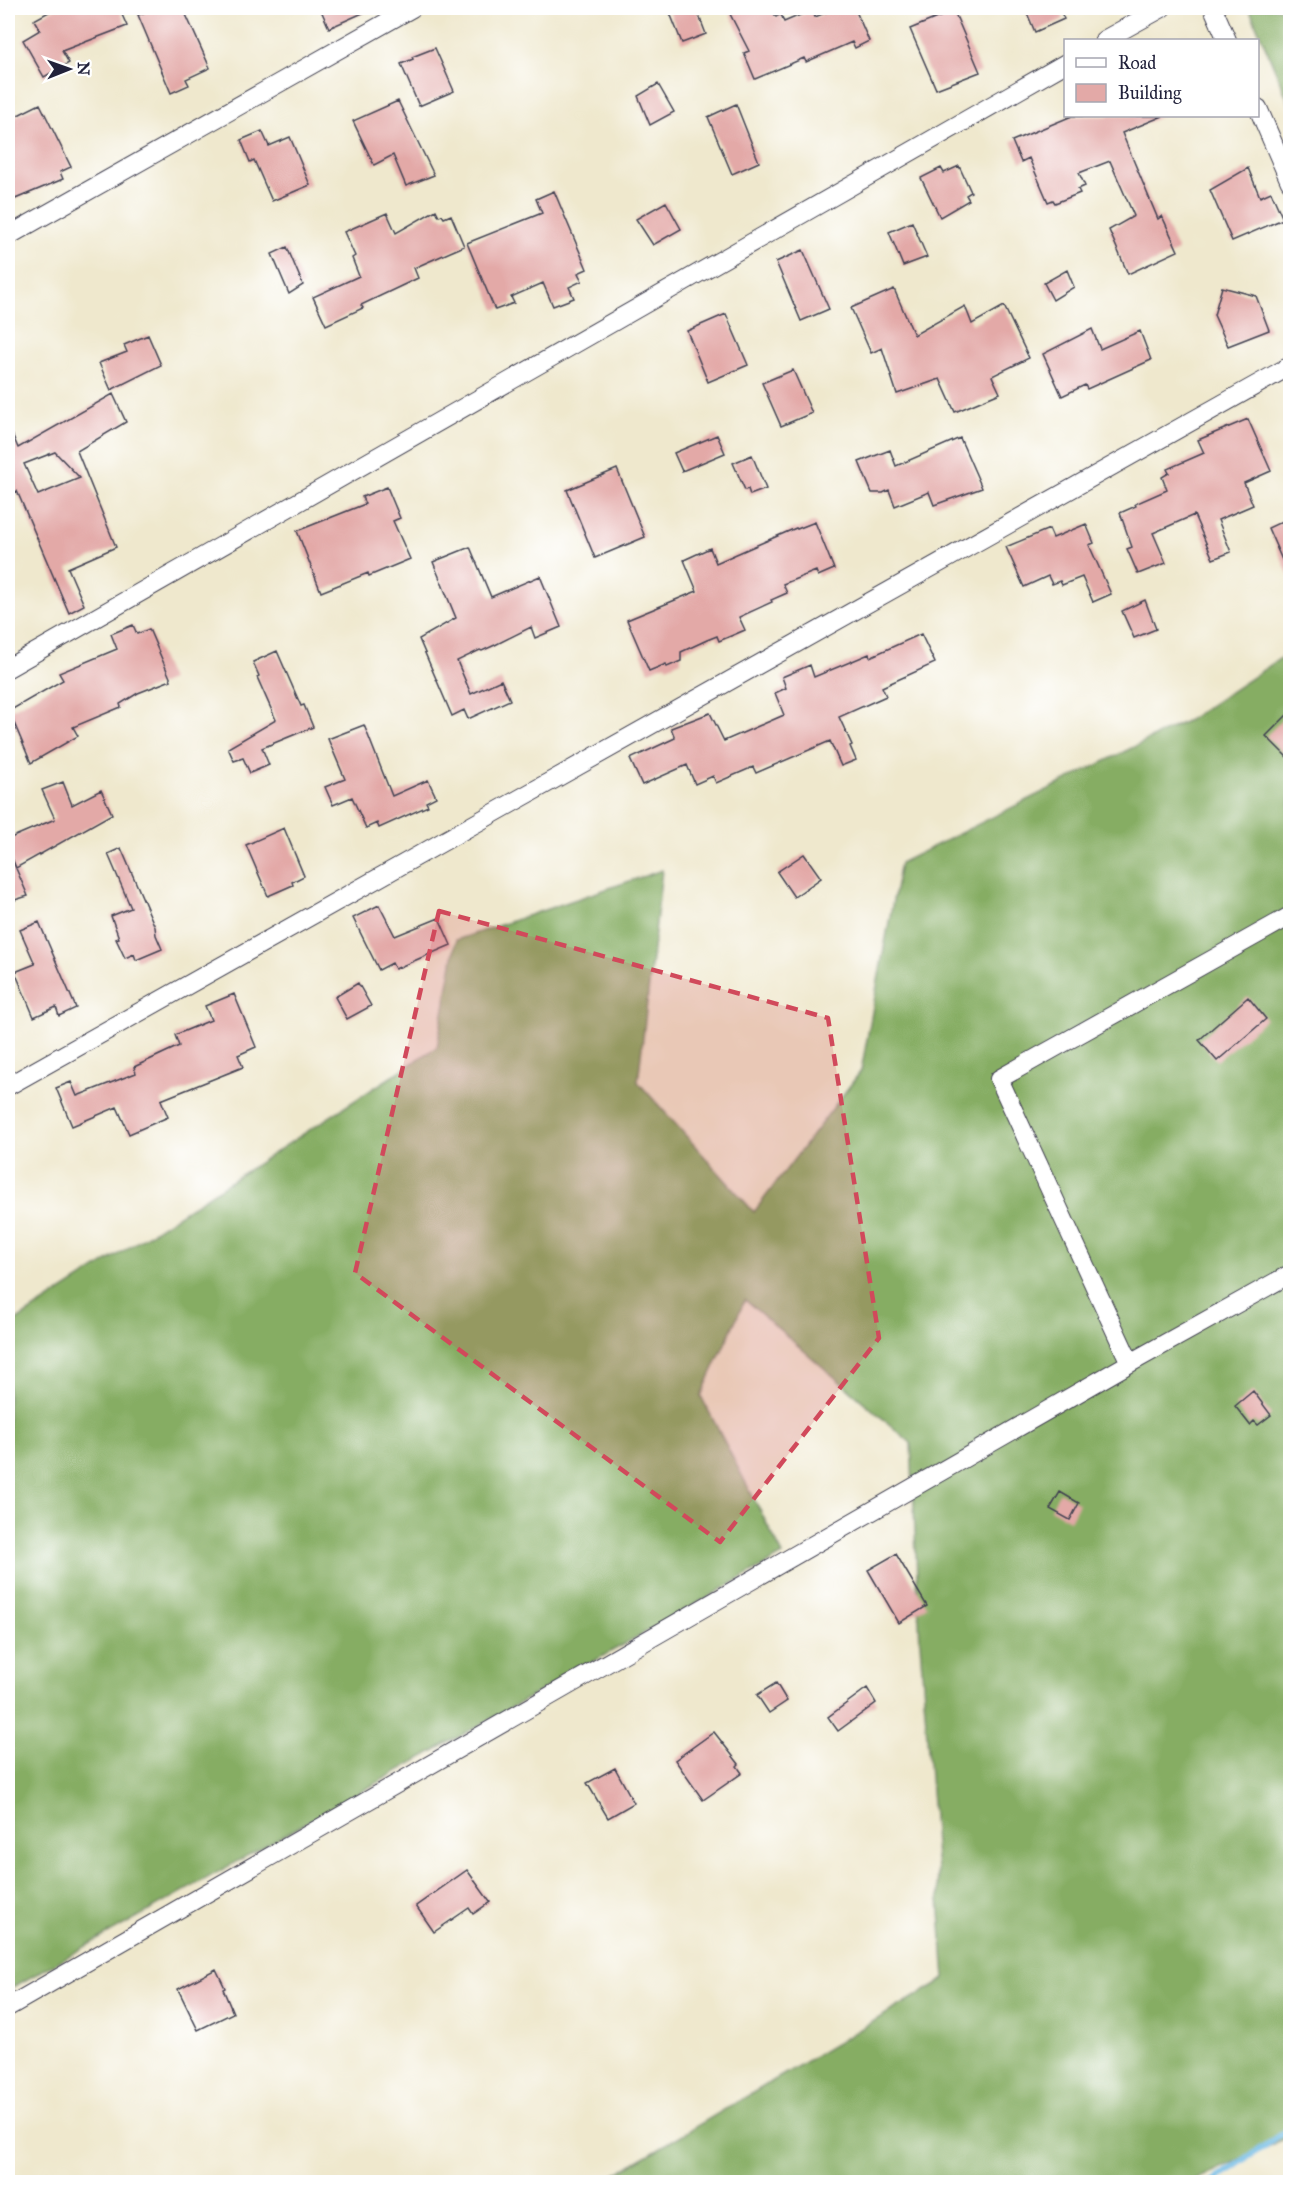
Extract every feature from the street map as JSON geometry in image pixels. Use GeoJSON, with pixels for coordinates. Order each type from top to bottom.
{"type":"FeatureCollection","features":[{"type":"Feature","properties":{"kind":"street"},"geometry":{"type":"LineString","coordinates":[[8,236],[412,8]]}},
{"type":"Feature","properties":{"kind":"street"},"geometry":{"type":"LineString","coordinates":[[1106,39],[1162,8]]}},
{"type":"Feature","properties":{"kind":"street"},"geometry":{"type":"LineString","coordinates":[[1213,8],[1227,39]]}},
{"type":"Feature","properties":{"kind":"street"},"geometry":{"type":"LineString","coordinates":[[8,668],[1064,64]]}},
{"type":"Feature","properties":{"kind":"street"},"geometry":{"type":"LineString","coordinates":[[1259,112],[1290,182]]}},
{"type":"Feature","properties":{"kind":"street"},"geometry":{"type":"LineString","coordinates":[[8,1086],[1290,366]]}},
{"type":"Feature","properties":{"kind":"street"},"geometry":{"type":"LineString","coordinates":[[1130,1364],[999,1079],[1290,916]]}},
{"type":"Feature","properties":{"kind":"street"},"geometry":{"type":"LineString","coordinates":[[8,2007],[1290,1274]]}},
{"type":"Feature","properties":{"kind":"highlighted area"},"geometry":{"type":"Polygon","coordinates":[[[439,911],[828,1018],[879,1338],[720,1542],[355,1273],[439,911]]]}},
{"type":"Feature","properties":{"kind":"green space"},"geometry":{"type":"Polygon","coordinates":[[[1249,8],[1290,8],[1290,105],[1249,8]]]}},
{"type":"Feature","properties":{"kind":"green space"},"geometry":{"type":"Polygon","coordinates":[[[1290,652],[1290,2136],[1191,2182],[602,2182],[945,1979],[920,1643],[911,1443],[745,1300],[701,1396],[783,1555],[8,1990],[8,1326],[437,1047],[456,940],[662,870],[638,1082],[754,1212],[861,1071],[900,863],[1188,720],[1290,652]]]}},
{"type":"Feature","properties":{"kind":"building"},"geometry":{"type":"Polygon","coordinates":[[[56,8],[119,8],[127,26],[62,51],[69,63],[44,77],[23,40],[40,30],[34,20],[56,8]]]}},
{"type":"Feature","properties":{"kind":"building"},"geometry":{"type":"Polygon","coordinates":[[[155,8],[183,8],[210,68],[186,79],[189,85],[171,93],[138,15],[155,8]]]}},
{"type":"Feature","properties":{"kind":"building"},"geometry":{"type":"Polygon","coordinates":[[[320,8],[374,8],[329,28],[320,8]]]}},
{"type":"Feature","properties":{"kind":"building"},"geometry":{"type":"Polygon","coordinates":[[[668,8],[696,8],[706,34],[682,43],[668,8]]]}},
{"type":"Feature","properties":{"kind":"building"},"geometry":{"type":"Polygon","coordinates":[[[742,8],[771,8],[776,17],[781,14],[784,22],[812,10],[815,17],[837,8],[843,8],[844,12],[855,9],[869,41],[855,48],[852,42],[806,62],[804,58],[755,79],[744,53],[749,51],[730,14],[742,8]]]}},
{"type":"Feature","properties":{"kind":"building"},"geometry":{"type":"Polygon","coordinates":[[[1040,8],[1059,8],[1064,19],[1035,32],[1027,13],[1040,8]]]}},
{"type":"Feature","properties":{"kind":"building"},"geometry":{"type":"Polygon","coordinates":[[[954,11],[980,72],[936,89],[910,29],[954,11]]]}},
{"type":"Feature","properties":{"kind":"building"},"geometry":{"type":"Polygon","coordinates":[[[435,48],[454,91],[419,106],[401,64],[435,48]]]}},
{"type":"Feature","properties":{"kind":"building"},"geometry":{"type":"Polygon","coordinates":[[[658,84],[674,112],[650,125],[638,96],[658,84]]]}},
{"type":"Feature","properties":{"kind":"building"},"geometry":{"type":"Polygon","coordinates":[[[398,101],[434,175],[406,186],[393,155],[374,165],[353,121],[398,101]]]}},
{"type":"Feature","properties":{"kind":"building"},"geometry":{"type":"Polygon","coordinates":[[[40,104],[71,167],[60,172],[63,179],[8,202],[8,120],[40,104]]]}},
{"type":"Feature","properties":{"kind":"building"},"geometry":{"type":"Polygon","coordinates":[[[736,104],[759,162],[732,174],[708,117],[736,104]]]}},
{"type":"Feature","properties":{"kind":"building"},"geometry":{"type":"Polygon","coordinates":[[[1070,117],[1161,117],[1122,133],[1158,219],[1162,216],[1178,251],[1128,274],[1109,230],[1134,216],[1110,161],[1079,173],[1085,186],[1078,189],[1080,193],[1055,203],[1053,200],[1048,202],[1029,158],[1021,162],[1012,141],[1070,117]]]}},
{"type":"Feature","properties":{"kind":"building"},"geometry":{"type":"Polygon","coordinates":[[[262,131],[269,146],[290,137],[310,185],[272,201],[254,160],[250,162],[241,140],[262,131]]]}},
{"type":"Feature","properties":{"kind":"building"},"geometry":{"type":"Polygon","coordinates":[[[959,166],[971,192],[966,195],[969,200],[940,217],[921,178],[941,168],[944,173],[959,166]]]}},
{"type":"Feature","properties":{"kind":"building"},"geometry":{"type":"Polygon","coordinates":[[[1248,168],[1260,197],[1271,192],[1283,219],[1232,241],[1210,190],[1248,168]]]}},
{"type":"Feature","properties":{"kind":"building"},"geometry":{"type":"Polygon","coordinates":[[[554,191],[587,269],[578,273],[582,281],[569,287],[574,298],[553,306],[543,283],[511,297],[514,303],[495,310],[467,243],[542,213],[536,199],[554,191]]]}},
{"type":"Feature","properties":{"kind":"building"},"geometry":{"type":"Polygon","coordinates":[[[666,202],[681,229],[653,245],[636,219],[666,202]]]}},
{"type":"Feature","properties":{"kind":"building"},"geometry":{"type":"Polygon","coordinates":[[[436,210],[439,216],[442,215],[444,218],[451,215],[464,246],[414,268],[418,278],[361,305],[363,308],[326,325],[313,297],[359,276],[352,258],[355,256],[344,232],[387,213],[396,233],[436,210]]]}},
{"type":"Feature","properties":{"kind":"building"},"geometry":{"type":"Polygon","coordinates":[[[912,222],[927,257],[903,266],[889,232],[912,222]]]}},
{"type":"Feature","properties":{"kind":"building"},"geometry":{"type":"Polygon","coordinates":[[[287,247],[303,285],[289,294],[272,254],[287,247]]]}},
{"type":"Feature","properties":{"kind":"building"},"geometry":{"type":"Polygon","coordinates":[[[803,250],[829,309],[801,321],[776,262],[803,250]]]}},
{"type":"Feature","properties":{"kind":"building"},"geometry":{"type":"Polygon","coordinates":[[[1067,270],[1074,287],[1053,300],[1044,283],[1067,270]]]}},
{"type":"Feature","properties":{"kind":"building"},"geometry":{"type":"Polygon","coordinates":[[[1222,287],[1256,296],[1269,330],[1228,346],[1214,315],[1222,287]]]}},
{"type":"Feature","properties":{"kind":"building"},"geometry":{"type":"Polygon","coordinates":[[[894,289],[914,335],[965,306],[972,324],[1004,306],[1029,358],[992,376],[1000,393],[955,412],[940,379],[897,394],[882,348],[871,353],[851,308],[894,289]]]}},
{"type":"Feature","properties":{"kind":"building"},"geometry":{"type":"Polygon","coordinates":[[[726,314],[748,365],[708,382],[687,331],[726,314]]]}},
{"type":"Feature","properties":{"kind":"building"},"geometry":{"type":"Polygon","coordinates":[[[1092,329],[1100,349],[1140,331],[1151,360],[1087,389],[1085,385],[1062,396],[1043,354],[1092,329]]]}},
{"type":"Feature","properties":{"kind":"building"},"geometry":{"type":"Polygon","coordinates":[[[148,335],[161,365],[111,390],[99,363],[127,352],[124,345],[148,335]]]}},
{"type":"Feature","properties":{"kind":"building"},"geometry":{"type":"Polygon","coordinates":[[[793,370],[812,413],[781,426],[762,383],[793,370]]]}},
{"type":"Feature","properties":{"kind":"building"},"geometry":{"type":"Polygon","coordinates":[[[113,394],[126,422],[77,451],[116,547],[68,568],[84,605],[69,613],[17,491],[8,496],[8,424],[18,448],[113,394]],[[55,452],[24,464],[38,495],[80,478],[55,452]]]}},
{"type":"Feature","properties":{"kind":"building"},"geometry":{"type":"Polygon","coordinates":[[[1248,419],[1271,471],[1244,483],[1253,505],[1218,520],[1231,552],[1213,559],[1194,515],[1153,533],[1166,563],[1138,574],[1127,549],[1132,547],[1120,513],[1167,490],[1162,477],[1169,473],[1167,469],[1204,453],[1198,440],[1248,419]]]}},
{"type":"Feature","properties":{"kind":"building"},"geometry":{"type":"Polygon","coordinates":[[[717,435],[725,453],[682,471],[674,453],[717,435]]]}},
{"type":"Feature","properties":{"kind":"building"},"geometry":{"type":"Polygon","coordinates":[[[960,438],[982,488],[934,505],[929,492],[895,506],[889,490],[883,493],[872,493],[859,462],[890,450],[896,466],[960,438]]]}},
{"type":"Feature","properties":{"kind":"building"},"geometry":{"type":"Polygon","coordinates":[[[752,455],[766,489],[750,495],[748,489],[745,490],[733,463],[752,455]]]}},
{"type":"Feature","properties":{"kind":"building"},"geometry":{"type":"Polygon","coordinates":[[[617,469],[645,537],[595,558],[567,490],[617,469]]]}},
{"type":"Feature","properties":{"kind":"building"},"geometry":{"type":"Polygon","coordinates":[[[387,487],[400,518],[393,521],[410,559],[321,592],[297,531],[365,504],[362,497],[387,487]]]}},
{"type":"Feature","properties":{"kind":"building"},"geometry":{"type":"Polygon","coordinates":[[[1285,520],[1290,533],[1290,578],[1268,528],[1285,520]]]}},
{"type":"Feature","properties":{"kind":"building"},"geometry":{"type":"Polygon","coordinates":[[[815,522],[834,569],[818,576],[816,571],[783,584],[787,593],[739,617],[745,630],[719,641],[717,636],[707,640],[681,652],[681,661],[649,671],[627,620],[697,591],[684,560],[710,548],[716,563],[815,522]]]}},
{"type":"Feature","properties":{"kind":"building"},"geometry":{"type":"Polygon","coordinates":[[[1086,524],[1094,543],[1089,545],[1111,594],[1093,602],[1082,577],[1062,585],[1060,581],[1052,584],[1048,576],[1024,587],[1006,547],[1049,529],[1053,538],[1086,524]]]}},
{"type":"Feature","properties":{"kind":"building"},"geometry":{"type":"Polygon","coordinates":[[[470,547],[491,597],[540,576],[561,627],[535,638],[531,627],[457,661],[471,694],[501,680],[510,700],[468,719],[464,710],[452,716],[419,639],[456,618],[433,562],[470,547]]]}},
{"type":"Feature","properties":{"kind":"building"},"geometry":{"type":"Polygon","coordinates":[[[1145,600],[1156,629],[1134,638],[1122,611],[1145,600]]]}},
{"type":"Feature","properties":{"kind":"building"},"geometry":{"type":"Polygon","coordinates":[[[133,625],[137,634],[149,629],[171,680],[138,693],[120,704],[121,707],[73,727],[78,736],[31,763],[9,711],[63,680],[59,673],[117,649],[111,634],[133,625]]]}},
{"type":"Feature","properties":{"kind":"building"},"geometry":{"type":"Polygon","coordinates":[[[921,634],[935,663],[882,687],[886,696],[839,717],[856,760],[841,766],[830,741],[756,773],[753,767],[716,783],[713,776],[695,784],[687,765],[642,785],[630,759],[675,738],[671,728],[710,713],[724,741],[784,715],[775,693],[786,688],[782,677],[810,665],[814,677],[869,654],[870,657],[921,634]]]}},
{"type":"Feature","properties":{"kind":"building"},"geometry":{"type":"Polygon","coordinates":[[[277,651],[301,706],[304,705],[313,727],[262,748],[269,765],[250,773],[243,758],[234,761],[228,748],[276,720],[257,677],[259,676],[253,662],[277,651]]]}},
{"type":"Feature","properties":{"kind":"building"},"geometry":{"type":"Polygon","coordinates":[[[1290,712],[1290,760],[1266,736],[1290,712]]]}},
{"type":"Feature","properties":{"kind":"building"},"geometry":{"type":"Polygon","coordinates":[[[364,725],[392,796],[428,780],[436,797],[426,802],[428,806],[379,828],[377,823],[366,828],[352,797],[333,805],[325,787],[345,779],[328,739],[364,725]]]}},
{"type":"Feature","properties":{"kind":"building"},"geometry":{"type":"Polygon","coordinates":[[[63,782],[72,805],[101,790],[112,814],[16,868],[8,848],[8,839],[55,819],[42,790],[63,782]]]}},
{"type":"Feature","properties":{"kind":"building"},"geometry":{"type":"Polygon","coordinates":[[[284,828],[304,876],[292,882],[293,885],[268,896],[246,845],[284,828]]]}},
{"type":"Feature","properties":{"kind":"building"},"geometry":{"type":"Polygon","coordinates":[[[121,848],[162,949],[136,960],[134,954],[125,958],[116,939],[119,938],[111,916],[131,908],[108,854],[121,848]]]}},
{"type":"Feature","properties":{"kind":"building"},"geometry":{"type":"Polygon","coordinates":[[[8,850],[28,896],[8,902],[8,850]]]}},
{"type":"Feature","properties":{"kind":"building"},"geometry":{"type":"Polygon","coordinates":[[[804,854],[821,878],[794,897],[777,872],[804,854]]]}},
{"type":"Feature","properties":{"kind":"building"},"geometry":{"type":"Polygon","coordinates":[[[379,905],[395,936],[439,918],[451,945],[395,969],[392,963],[379,970],[353,918],[379,905]]]}},
{"type":"Feature","properties":{"kind":"building"},"geometry":{"type":"Polygon","coordinates":[[[39,922],[76,1008],[59,1016],[56,1007],[34,1017],[15,972],[35,964],[20,930],[39,922]]]}},
{"type":"Feature","properties":{"kind":"building"},"geometry":{"type":"Polygon","coordinates":[[[358,983],[371,1006],[347,1019],[335,997],[358,983]]]}},
{"type":"Feature","properties":{"kind":"building"},"geometry":{"type":"Polygon","coordinates":[[[234,994],[256,1047],[238,1055],[243,1067],[161,1100],[168,1117],[129,1134],[117,1107],[72,1126],[56,1088],[71,1082],[77,1096],[136,1073],[134,1067],[179,1046],[175,1035],[211,1020],[205,1006],[234,994]]]}},
{"type":"Feature","properties":{"kind":"building"},"geometry":{"type":"Polygon","coordinates":[[[1248,997],[1266,1019],[1217,1061],[1199,1040],[1248,997]]]}},
{"type":"Feature","properties":{"kind":"building"},"geometry":{"type":"Polygon","coordinates":[[[1253,1391],[1271,1415],[1258,1425],[1254,1421],[1250,1425],[1235,1406],[1253,1391]]]}},
{"type":"Feature","properties":{"kind":"building"},"geometry":{"type":"Polygon","coordinates":[[[1060,1492],[1079,1503],[1070,1520],[1050,1509],[1060,1492]]]}},
{"type":"Feature","properties":{"kind":"building"},"geometry":{"type":"Polygon","coordinates":[[[896,1554],[927,1606],[899,1623],[868,1570],[896,1554]]]}},
{"type":"Feature","properties":{"kind":"building"},"geometry":{"type":"Polygon","coordinates":[[[776,1683],[787,1701],[769,1713],[757,1695],[776,1683]]]}},
{"type":"Feature","properties":{"kind":"building"},"geometry":{"type":"Polygon","coordinates":[[[867,1688],[876,1703],[838,1731],[828,1717],[867,1688]]]}},
{"type":"Feature","properties":{"kind":"building"},"geometry":{"type":"Polygon","coordinates":[[[714,1732],[739,1764],[737,1766],[742,1773],[703,1800],[675,1760],[714,1732]]]}},
{"type":"Feature","properties":{"kind":"building"},"geometry":{"type":"Polygon","coordinates":[[[615,1768],[634,1803],[608,1818],[587,1783],[615,1768]]]}},
{"type":"Feature","properties":{"kind":"building"},"geometry":{"type":"Polygon","coordinates":[[[467,1870],[490,1902],[473,1914],[469,1908],[434,1932],[416,1906],[467,1870]]]}},
{"type":"Feature","properties":{"kind":"building"},"geometry":{"type":"Polygon","coordinates":[[[216,1969],[233,2013],[198,2030],[178,1989],[216,1969]]]}},
{"type":"Feature","properties":{"kind":"waterway"},"geometry":{"type":"LineString","coordinates":[[1212,2182],[1290,2128]]}}]}
